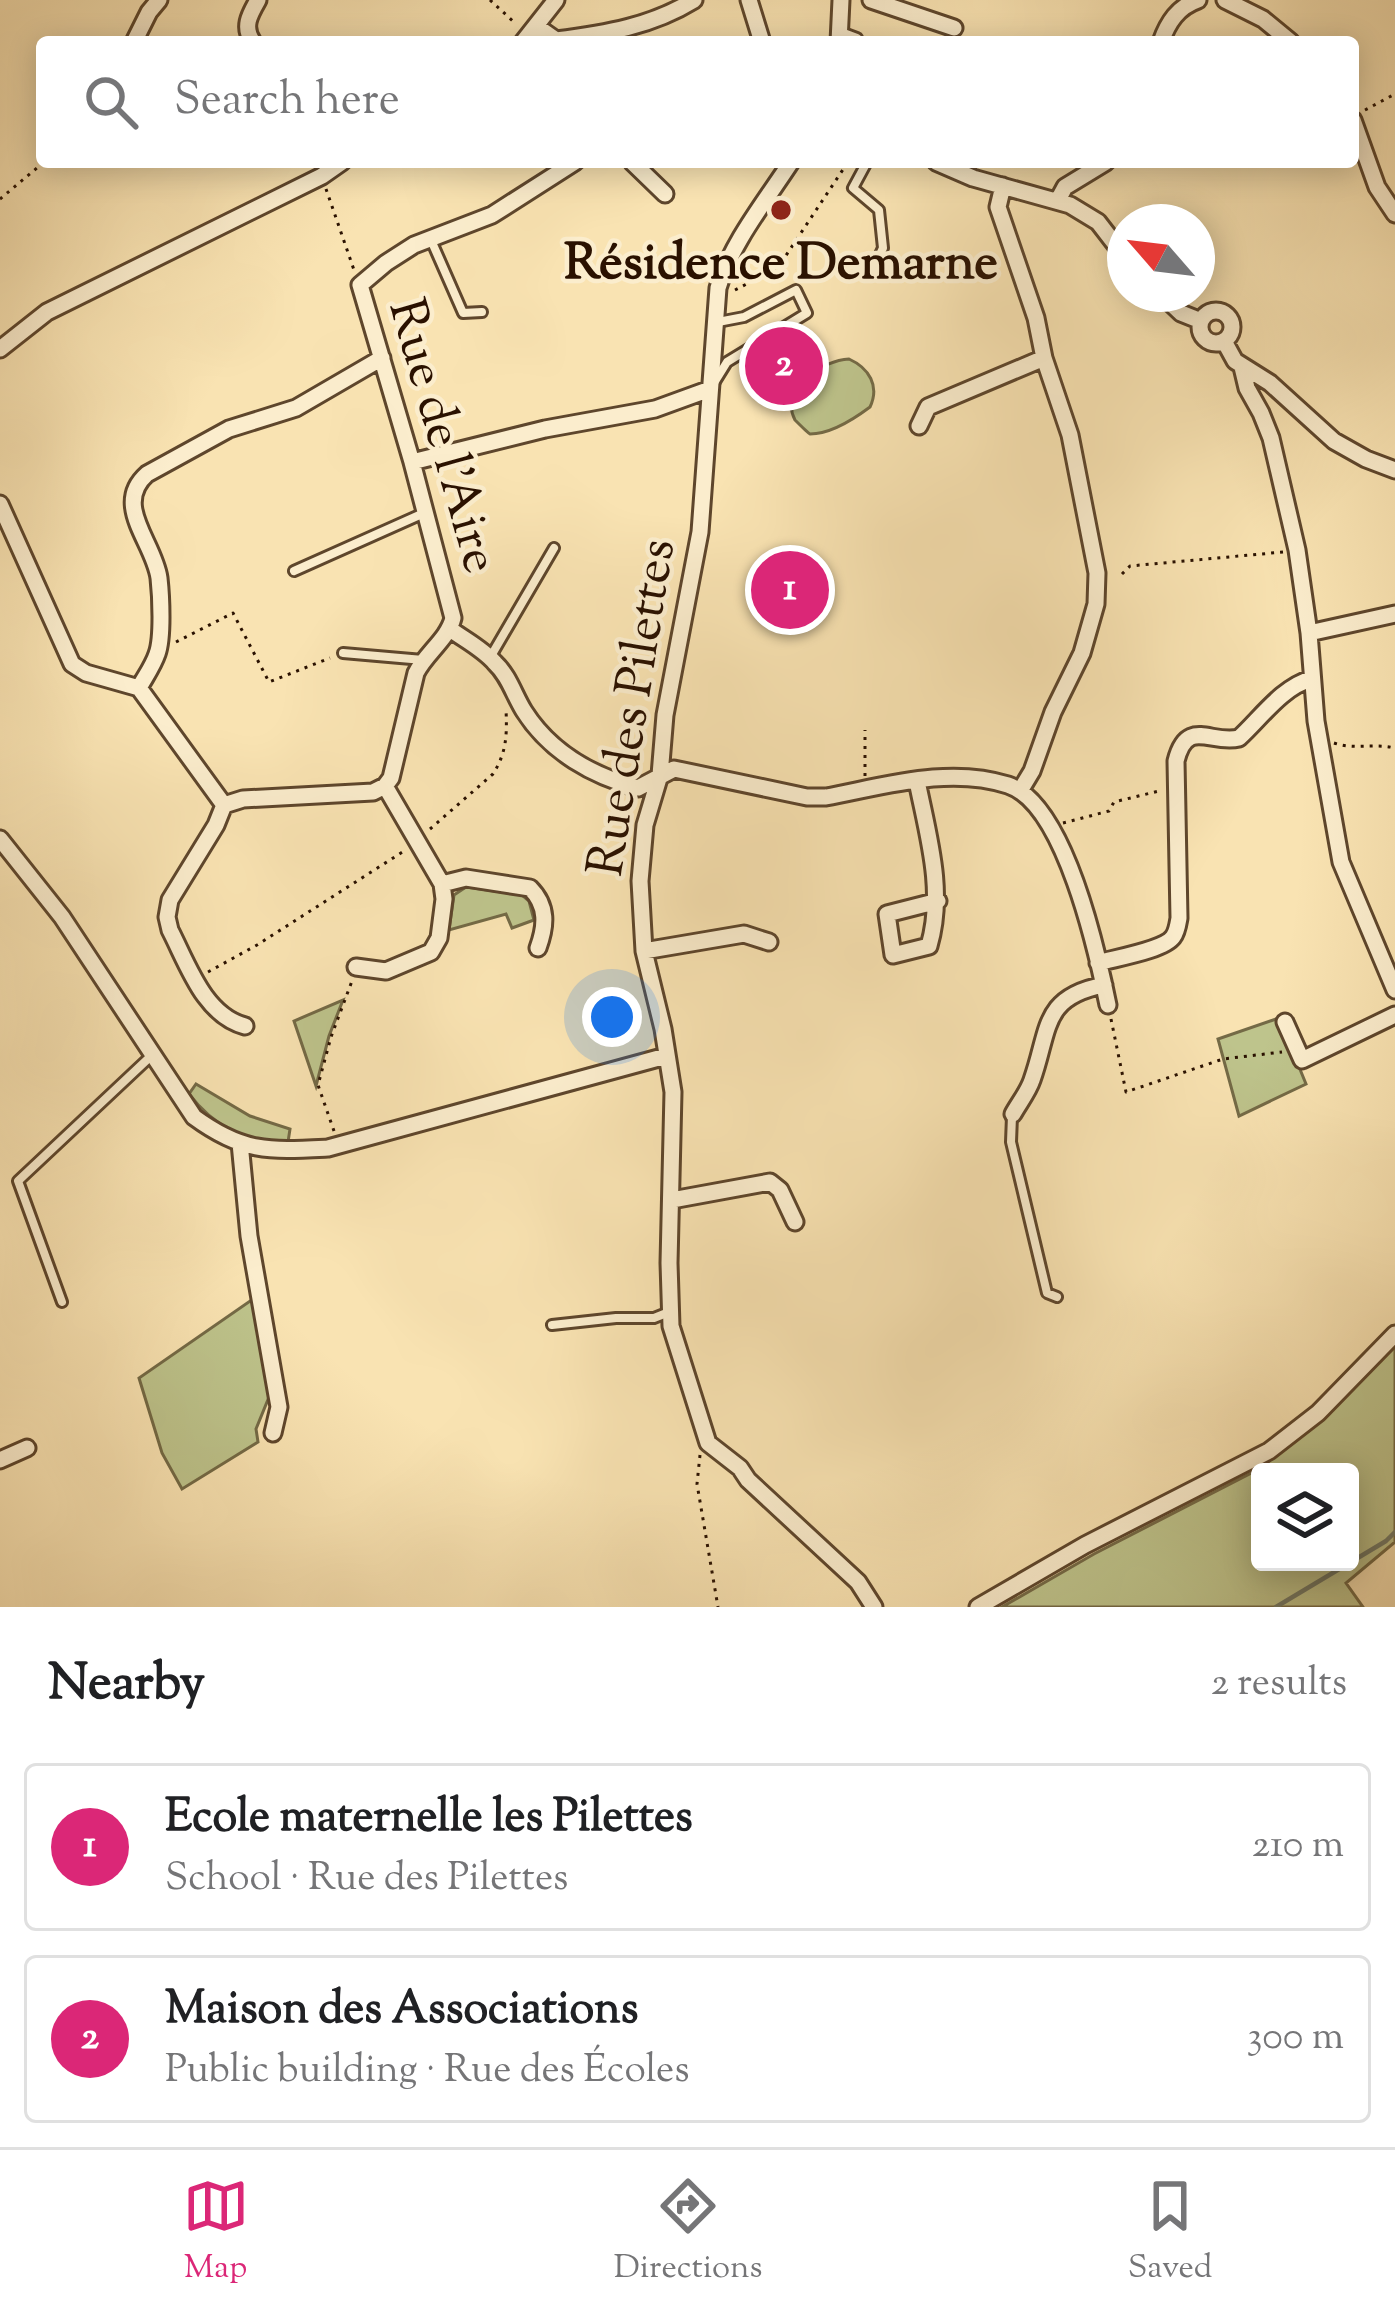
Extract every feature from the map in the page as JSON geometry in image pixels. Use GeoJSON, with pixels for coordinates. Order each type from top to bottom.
{"type":"FeatureCollection","features":[{"type":"Feature","properties":{"kind":"street"},"geometry":{"type":"LineString","coordinates":[[137,36],[159,0]]}},
{"type":"Feature","properties":{"kind":"street"},"geometry":{"type":"LineString","coordinates":[[250,36],[248,22],[258,0]]}},
{"type":"Feature","properties":{"kind":"street"},"geometry":{"type":"LineString","coordinates":[[529,34],[556,0]]}},
{"type":"Feature","properties":{"kind":"street"},"geometry":{"type":"LineString","coordinates":[[621,36],[694,0]]}},
{"type":"Feature","properties":{"kind":"street"},"geometry":{"type":"LineString","coordinates":[[749,0],[760,36]]}},
{"type":"Feature","properties":{"kind":"street"},"geometry":{"type":"LineString","coordinates":[[839,36],[841,0]]}},
{"type":"Feature","properties":{"kind":"street"},"geometry":{"type":"LineString","coordinates":[[871,0],[954,28]]}},
{"type":"Feature","properties":{"kind":"street"},"geometry":{"type":"LineString","coordinates":[[1164,36],[1181,9],[1198,0]]}},
{"type":"Feature","properties":{"kind":"street"},"geometry":{"type":"LineString","coordinates":[[1225,0],[1263,19],[1284,36]]}},
{"type":"Feature","properties":{"kind":"street"},"geometry":{"type":"LineString","coordinates":[[1359,135],[1377,187],[1395,214]]}},
{"type":"Feature","properties":{"kind":"street"},"geometry":{"type":"LineString","coordinates":[[0,349],[47,312],[334,168]]}},
{"type":"Feature","properties":{"kind":"street"},"geometry":{"type":"LineString","coordinates":[[360,286],[386,263],[430,238],[492,214],[565,168]]}},
{"type":"Feature","properties":{"kind":"street"},"geometry":{"type":"LineString","coordinates":[[638,168],[665,194]]}},
{"type":"Feature","properties":{"kind":"street","name":"Rue des Pilettes"},"geometry":{"type":"LineString","coordinates":[[787,168],[727,262],[717,299],[700,532],[665,716],[660,775],[645,825],[640,881],[644,951],[673,1092],[671,1311],[676,1349],[706,1439],[858,1582],[874,1607]]}},
{"type":"Feature","properties":{"kind":"street"},"geometry":{"type":"LineString","coordinates":[[950,168],[1058,200],[1098,222],[1107,234]]}},
{"type":"Feature","properties":{"kind":"street"},"geometry":{"type":"LineString","coordinates":[[1058,200],[1065,187],[1096,168]]}},
{"type":"Feature","properties":{"kind":"street"},"geometry":{"type":"LineString","coordinates":[[1004,186],[998,207],[1073,449],[1097,573],[1092,621],[1078,663],[1053,712],[1033,771],[1020,790]]}},
{"type":"Feature","properties":{"kind":"street","name":"Rue de l'Aire"},"geometry":{"type":"LineString","coordinates":[[360,286],[452,607],[450,629],[416,674],[395,767],[385,786]]}},
{"type":"Feature","properties":{"kind":"street"},"geometry":{"type":"LineString","coordinates":[[1213,311],[1228,315],[1232,329],[1224,341],[1215,344],[1206,340],[1201,321],[1213,311]]}},
{"type":"Feature","properties":{"kind":"street"},"geometry":{"type":"LineString","coordinates":[[1182,312],[1201,321]]}},
{"type":"Feature","properties":{"kind":"street"},"geometry":{"type":"LineString","coordinates":[[0,333],[23,328]]}},
{"type":"Feature","properties":{"kind":"street"},"geometry":{"type":"LineString","coordinates":[[1224,341],[1243,367],[1270,383],[1334,441],[1395,470]]}},
{"type":"Feature","properties":{"kind":"street"},"geometry":{"type":"LineString","coordinates":[[139,688],[159,651],[158,571],[132,508],[139,481],[230,429],[296,408],[382,358]]}},
{"type":"Feature","properties":{"kind":"street"},"geometry":{"type":"LineString","coordinates":[[919,426],[928,407],[1044,358]]}},
{"type":"Feature","properties":{"kind":"street"},"geometry":{"type":"LineString","coordinates":[[1243,367],[1246,388],[1271,438],[1297,550],[1311,679],[1341,862],[1395,989]]}},
{"type":"Feature","properties":{"kind":"street"},"geometry":{"type":"LineString","coordinates":[[412,462],[545,429],[655,409],[710,389]]}},
{"type":"Feature","properties":{"kind":"street"},"geometry":{"type":"LineString","coordinates":[[0,504],[72,664],[86,673],[139,688],[224,806]]}},
{"type":"Feature","properties":{"kind":"street"},"geometry":{"type":"LineString","coordinates":[[1309,633],[1395,614]]}},
{"type":"Feature","properties":{"kind":"street"},"geometry":{"type":"LineString","coordinates":[[450,629],[490,658],[532,722],[576,762],[638,788],[674,770],[807,797],[946,776],[1020,790],[1066,857],[1108,1005]]}},
{"type":"Feature","properties":{"kind":"street"},"geometry":{"type":"LineString","coordinates":[[1098,963],[1162,945],[1176,931],[1179,749],[1199,734],[1230,742],[1239,739],[1293,687],[1311,679]]}},
{"type":"Feature","properties":{"kind":"street"},"geometry":{"type":"LineString","coordinates":[[917,781],[938,901]]}},
{"type":"Feature","properties":{"kind":"street"},"geometry":{"type":"LineString","coordinates":[[245,1026],[214,1011],[167,917],[170,900],[224,806],[243,799],[374,792],[385,786],[442,884],[439,938],[431,952],[386,971],[356,967]]}},
{"type":"Feature","properties":{"kind":"street"},"geometry":{"type":"LineString","coordinates":[[0,839],[62,917],[194,1118],[240,1144],[280,1150],[328,1148],[666,1056]]}},
{"type":"Feature","properties":{"kind":"street"},"geometry":{"type":"LineString","coordinates":[[442,884],[466,878],[530,888],[545,918],[538,948]]}},
{"type":"Feature","properties":{"kind":"street"},"geometry":{"type":"LineString","coordinates":[[644,951],[744,934],[769,942]]}},
{"type":"Feature","properties":{"kind":"street"},"geometry":{"type":"LineString","coordinates":[[1012,1114],[1030,1084],[1054,1010],[1083,989],[1104,985]]}},
{"type":"Feature","properties":{"kind":"street"},"geometry":{"type":"LineString","coordinates":[[1285,1022],[1302,1060],[1395,1015]]}},
{"type":"Feature","properties":{"kind":"street"},"geometry":{"type":"LineString","coordinates":[[240,1144],[249,1237],[279,1407],[273,1433]]}},
{"type":"Feature","properties":{"kind":"street"},"geometry":{"type":"LineString","coordinates":[[672,1200],[770,1182],[780,1190],[795,1222]]}},
{"type":"Feature","properties":{"kind":"street"},"geometry":{"type":"LineString","coordinates":[[978,1607],[1085,1545],[1269,1451],[1318,1413],[1395,1334]]}},
{"type":"Feature","properties":{"kind":"street"},"geometry":{"type":"LineString","coordinates":[[0,1460],[27,1448]]}},
{"type":"Feature","properties":{"kind":"lane"},"geometry":{"type":"LineString","coordinates":[[864,168],[854,188],[879,210],[883,248],[870,276]]}},
{"type":"Feature","properties":{"kind":"lane"},"geometry":{"type":"LineString","coordinates":[[430,238],[463,313],[482,312]]}},
{"type":"Feature","properties":{"kind":"lane"},"geometry":{"type":"LineString","coordinates":[[710,389],[727,362],[807,314],[796,290],[744,317],[715,322]]}},
{"type":"Feature","properties":{"kind":"lane"},"geometry":{"type":"LineString","coordinates":[[294,571],[426,512]]}},
{"type":"Feature","properties":{"kind":"lane"},"geometry":{"type":"LineString","coordinates":[[490,658],[554,548]]}},
{"type":"Feature","properties":{"kind":"lane"},"geometry":{"type":"LineString","coordinates":[[343,653],[423,660]]}},
{"type":"Feature","properties":{"kind":"lane"},"geometry":{"type":"LineString","coordinates":[[62,1302],[18,1181],[152,1055]]}},
{"type":"Feature","properties":{"kind":"lane"},"geometry":{"type":"LineString","coordinates":[[1012,1114],[1011,1142],[1047,1293],[1057,1297]]}},
{"type":"Feature","properties":{"kind":"lane"},"geometry":{"type":"LineString","coordinates":[[552,1325],[654,1318],[671,1311]]}},
{"type":"Feature","properties":{"kind":"path"},"geometry":{"type":"LineString","coordinates":[[490,0],[529,34]]}},
{"type":"Feature","properties":{"kind":"path"},"geometry":{"type":"LineString","coordinates":[[1359,115],[1395,94]]}},
{"type":"Feature","properties":{"kind":"path"},"geometry":{"type":"LineString","coordinates":[[0,200],[37,168]]}},
{"type":"Feature","properties":{"kind":"path"},"geometry":{"type":"LineString","coordinates":[[717,299],[781,263],[844,168]]}},
{"type":"Feature","properties":{"kind":"path"},"geometry":{"type":"LineString","coordinates":[[322,176],[360,286]]}},
{"type":"Feature","properties":{"kind":"path"},"geometry":{"type":"LineString","coordinates":[[1122,574],[1130,566],[1297,550]]}},
{"type":"Feature","properties":{"kind":"path"},"geometry":{"type":"LineString","coordinates":[[159,651],[233,614],[269,682],[343,653]]}},
{"type":"Feature","properties":{"kind":"path"},"geometry":{"type":"LineString","coordinates":[[196,978],[382,866],[418,841],[493,774],[506,745],[510,684]]}},
{"type":"Feature","properties":{"kind":"path"},"geometry":{"type":"LineString","coordinates":[[865,730],[866,789]]}},
{"type":"Feature","properties":{"kind":"path"},"geometry":{"type":"LineString","coordinates":[[1321,743],[1395,748]]}},
{"type":"Feature","properties":{"kind":"path"},"geometry":{"type":"LineString","coordinates":[[1049,826],[1177,786]]}},
{"type":"Feature","properties":{"kind":"path"},"geometry":{"type":"LineString","coordinates":[[339,1144],[318,1085],[356,967]]}},
{"type":"Feature","properties":{"kind":"path"},"geometry":{"type":"LineString","coordinates":[[1108,1005],[1126,1092],[1223,1059],[1289,1052],[1302,1060]]}},
{"type":"Feature","properties":{"kind":"path"},"geometry":{"type":"LineString","coordinates":[[706,1439],[697,1484],[718,1607]]}},
{"type":"Feature","properties":{"kind":"green space"},"geometry":{"type":"Polygon","coordinates":[[[849,359],[871,378],[870,407],[834,429],[810,434],[795,420],[791,408],[798,387],[816,370],[849,359]]]}},
{"type":"Feature","properties":{"kind":"green space"},"geometry":{"type":"Polygon","coordinates":[[[466,887],[522,895],[529,901],[534,920],[512,928],[506,914],[449,930],[454,895],[466,887]]]}},
{"type":"Feature","properties":{"kind":"green space"},"geometry":{"type":"Polygon","coordinates":[[[343,1000],[329,1036],[316,1086],[294,1021],[343,1000]]]}},
{"type":"Feature","properties":{"kind":"green space"},"geometry":{"type":"Polygon","coordinates":[[[1279,1018],[1306,1084],[1239,1116],[1218,1039],[1279,1018]]]}},
{"type":"Feature","properties":{"kind":"green space"},"geometry":{"type":"Polygon","coordinates":[[[196,1084],[250,1116],[290,1129],[288,1142],[245,1137],[220,1124],[189,1094],[196,1084]]]}},
{"type":"Feature","properties":{"kind":"green space"},"geometry":{"type":"Polygon","coordinates":[[[253,1299],[269,1397],[256,1429],[258,1442],[182,1489],[162,1453],[139,1378],[253,1299]]]}},
{"type":"Feature","properties":{"kind":"green space"},"geometry":{"type":"Polygon","coordinates":[[[1395,1340],[1395,1542],[1346,1583],[1363,1607],[1002,1607],[1251,1473],[1251,1571],[1359,1571],[1359,1463],[1267,1463],[1395,1340]]]}},
{"type":"Feature","properties":{"kind":"waterway"},"geometry":{"type":"LineString","coordinates":[[1276,1607],[1395,1532]]}},
{"type":"Feature","properties":{"kind":"place","name":"Résidence Demarne"},"geometry":{"type":"Point","coordinates":[781,210]}},
{"type":"Feature","properties":{"kind":"place","name":"Maison des Associations"},"geometry":{"type":"Point","coordinates":[784,366]}},
{"type":"Feature","properties":{"kind":"place","name":"Ecole maternelle les Pilettes"},"geometry":{"type":"Point","coordinates":[790,590]}}]}
